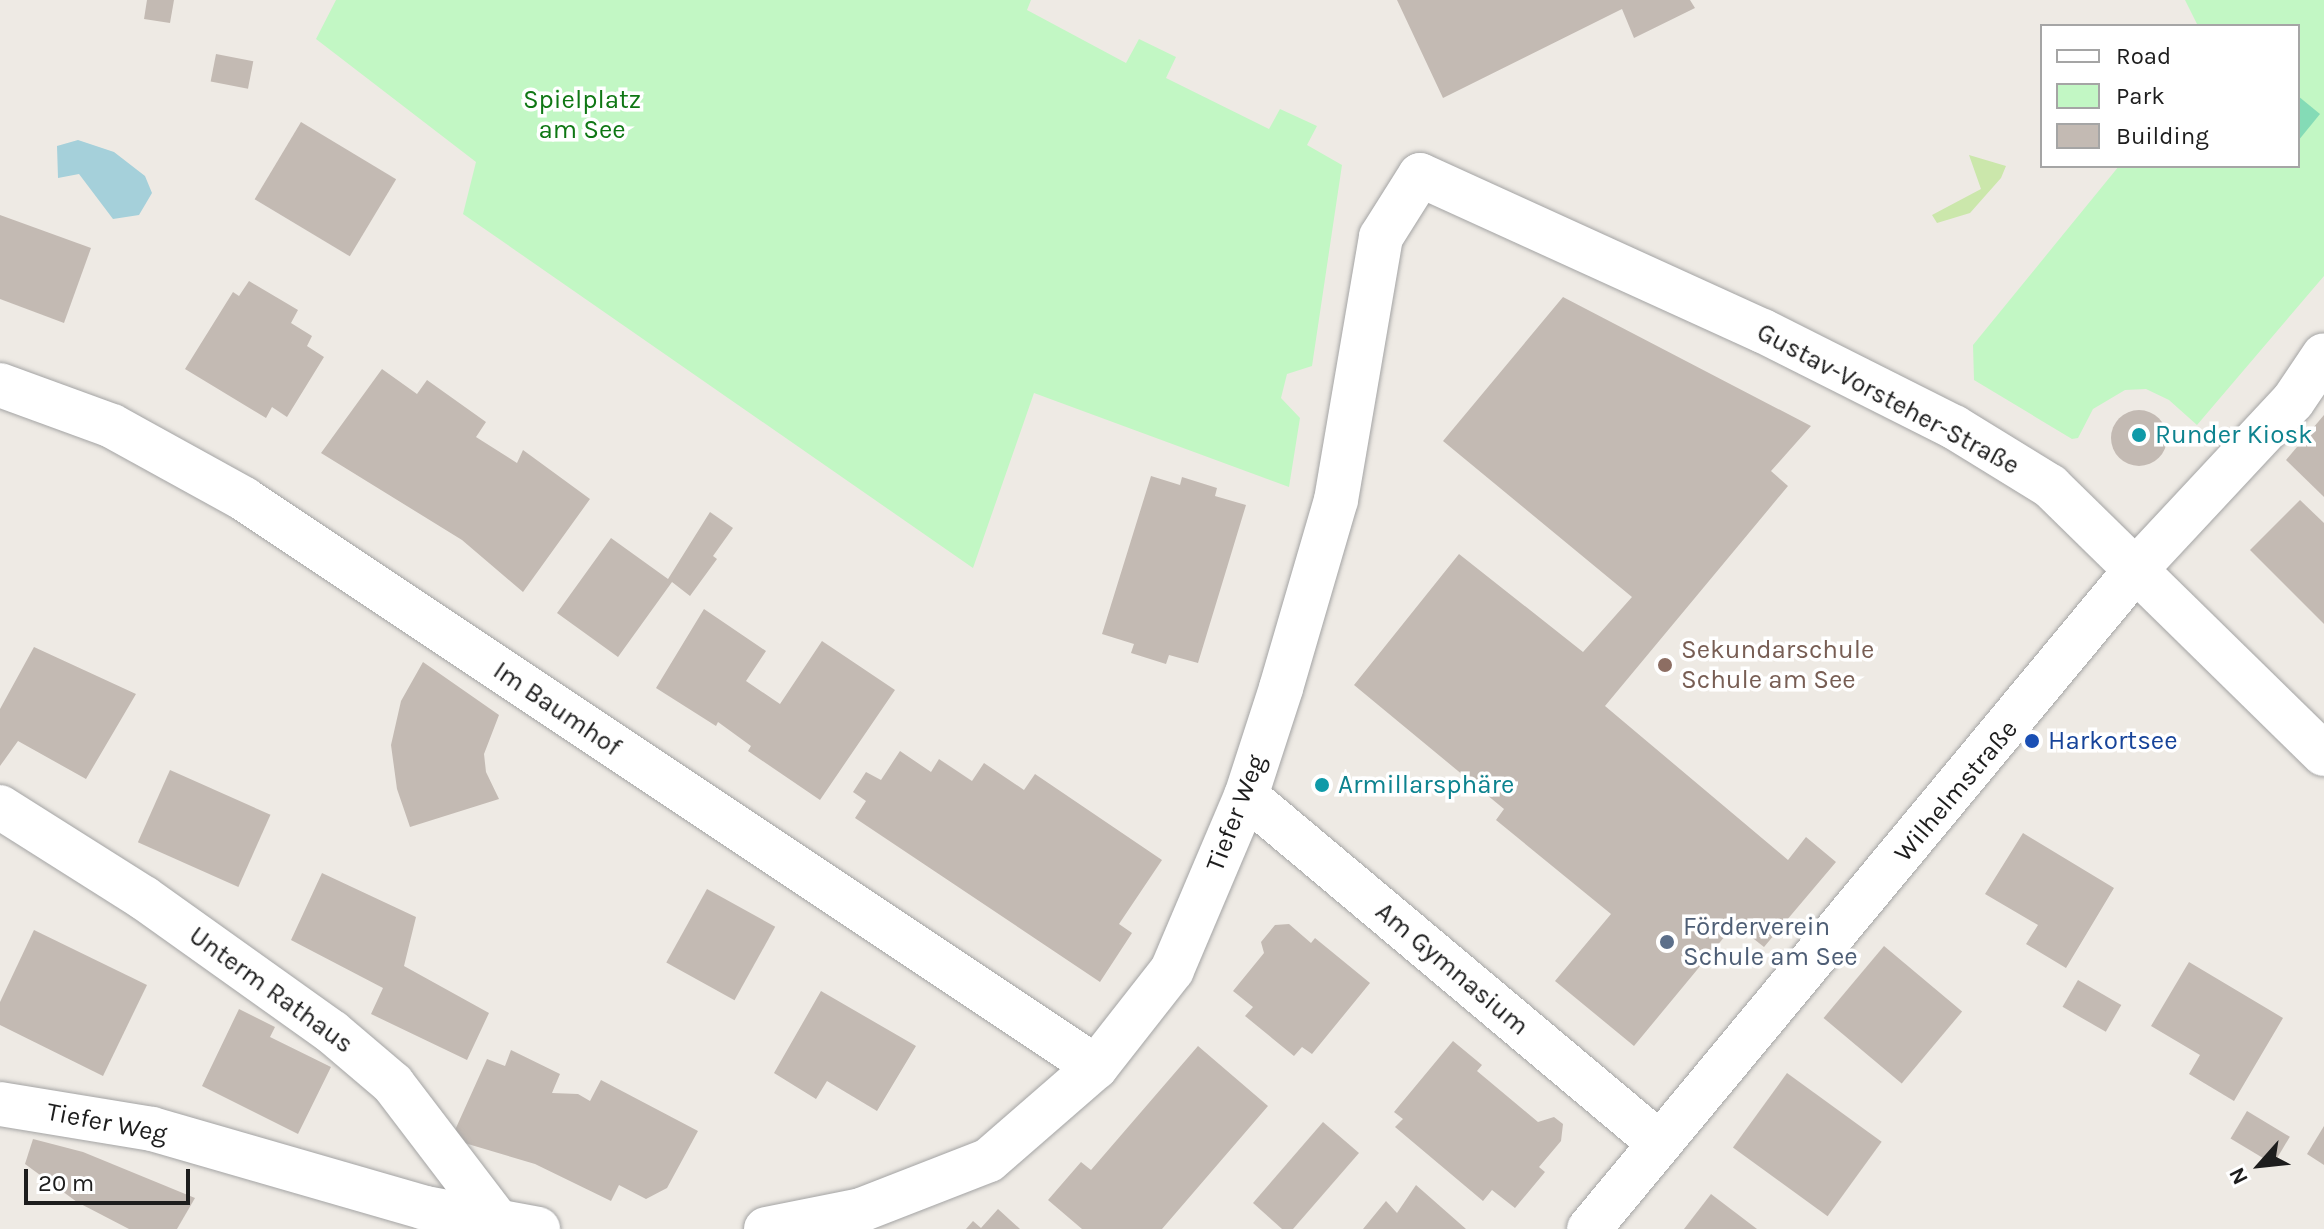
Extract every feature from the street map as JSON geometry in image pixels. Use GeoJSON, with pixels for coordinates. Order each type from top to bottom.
{"type":"FeatureCollection","features":[{"type":"Feature","properties":{"kind":"street","name":"Gustav-Vorsteher-Straße"},"geometry":{"type":"LineString","coordinates":[[1420,175],[1763,331],[1954,427],[2050,486],[2138,567],[2324,754]]}},
{"type":"Feature","properties":{"kind":"street","name":"Tiefer Weg"},"geometry":{"type":"LineString","coordinates":[[766,1229],[861,1210],[989,1160],[1096,1067],[1172,970],[1246,796],[1336,500],[1381,237],[1420,175]]}},
{"type":"Feature","properties":{"kind":"street","name":"Wilhelmstraße"},"geometry":{"type":"LineString","coordinates":[[1589,1229],[1658,1142],[2023,712],[2138,567],[2293,401],[2324,355]]}},
{"type":"Feature","properties":{"kind":"street","name":"Im Baumhof"},"geometry":{"type":"LineString","coordinates":[[0,385],[112,426],[244,499],[1096,1067]]}},
{"type":"Feature","properties":{"kind":"street","name":"Am Gymnasium"},"geometry":{"type":"LineString","coordinates":[[1246,796],[1658,1142]]}},
{"type":"Feature","properties":{"kind":"street","name":"Unterm Rathaus"},"geometry":{"type":"LineString","coordinates":[[0,807],[144,898],[332,1032],[393,1084],[518,1225]]}},
{"type":"Feature","properties":{"kind":"street","name":"Tiefer Weg"},"geometry":{"type":"LineString","coordinates":[[0,1104],[152,1129],[425,1208],[518,1225]]}},
{"type":"Feature","properties":{"kind":"green space","name":"Spielplatz am See"},"geometry":{"type":"Polygon","coordinates":[[[336,0],[1031,0],[1027,10],[1126,63],[1139,39],[1176,57],[1166,78],[1269,129],[1280,109],[1317,126],[1307,145],[1342,165],[1312,366],[1287,374],[1281,398],[1300,418],[1289,487],[1034,393],[973,568],[463,214],[476,162],[316,39],[336,0]]]}},
{"type":"Feature","properties":{"kind":"green space"},"geometry":{"type":"Polygon","coordinates":[[[2185,0],[2324,0],[2324,276],[2197,425],[2169,400],[2146,389],[2125,390],[2093,409],[2078,438],[2072,439],[1974,380],[1973,345],[2117,168],[2300,168],[2300,24],[2197,24],[2185,0]]]}},
{"type":"Feature","properties":{"kind":"green space"},"geometry":{"type":"Polygon","coordinates":[[[2300,98],[2320,114],[2300,139],[2300,98]]]}},
{"type":"Feature","properties":{"kind":"green space"},"geometry":{"type":"Polygon","coordinates":[[[1969,155],[2006,166],[2001,178],[1970,213],[1937,223],[1932,215],[1981,189],[1969,155]]]}},
{"type":"Feature","properties":{"kind":"water"},"geometry":{"type":"Polygon","coordinates":[[[78,140],[114,152],[145,176],[152,193],[139,215],[113,219],[79,174],[58,178],[57,146],[78,140]]]}},
{"type":"Feature","properties":{"kind":"building"},"geometry":{"type":"Polygon","coordinates":[[[147,0],[174,0],[170,23],[144,19],[147,0]]]}},
{"type":"Feature","properties":{"kind":"building"},"geometry":{"type":"Polygon","coordinates":[[[1397,0],[1690,0],[1695,8],[1634,38],[1622,9],[1443,98],[1397,0]]]}},
{"type":"Feature","properties":{"kind":"building"},"geometry":{"type":"Polygon","coordinates":[[[216,54],[253,61],[248,89],[211,81],[216,54]]]}},
{"type":"Feature","properties":{"kind":"building"},"geometry":{"type":"Polygon","coordinates":[[[301,122],[396,179],[350,256],[255,199],[301,122]]]}},
{"type":"Feature","properties":{"kind":"building"},"geometry":{"type":"Polygon","coordinates":[[[0,215],[91,248],[64,323],[0,299],[0,215]]]}},
{"type":"Feature","properties":{"kind":"building"},"geometry":{"type":"Polygon","coordinates":[[[249,281],[298,310],[291,323],[312,336],[307,346],[324,357],[287,417],[272,407],[266,418],[185,369],[233,292],[239,296],[249,281]]]}},
{"type":"Feature","properties":{"kind":"building"},"geometry":{"type":"Polygon","coordinates":[[[1563,297],[1811,426],[1771,471],[1788,486],[1605,706],[1788,860],[1806,837],[1836,862],[1764,947],[1735,924],[1634,1046],[1555,981],[1611,914],[1496,820],[1504,809],[1354,685],[1459,554],[1583,652],[1632,597],[1443,441],[1563,297]]]}},
{"type":"Feature","properties":{"kind":"building"},"geometry":{"type":"Polygon","coordinates":[[[382,369],[417,394],[427,380],[486,422],[476,437],[517,463],[523,450],[590,499],[523,592],[462,540],[321,453],[382,369]]]}},
{"type":"Feature","properties":{"kind":"building","name":"Runder Kiosk"},"geometry":{"type":"Polygon","coordinates":[[[2139,410],[2159,418],[2167,438],[2159,458],[2139,466],[2119,458],[2111,438],[2119,418],[2139,410]]]}},
{"type":"Feature","properties":{"kind":"building"},"geometry":{"type":"Polygon","coordinates":[[[2324,415],[2324,497],[2286,460],[2324,415]]]}},
{"type":"Feature","properties":{"kind":"building"},"geometry":{"type":"Polygon","coordinates":[[[1151,476],[1180,485],[1182,477],[1217,488],[1215,496],[1246,505],[1198,663],[1169,655],[1166,664],[1131,653],[1134,644],[1102,634],[1151,476]]]}},
{"type":"Feature","properties":{"kind":"building"},"geometry":{"type":"Polygon","coordinates":[[[2300,500],[2324,523],[2324,624],[2250,550],[2300,500]]]}},
{"type":"Feature","properties":{"kind":"building"},"geometry":{"type":"Polygon","coordinates":[[[710,512],[733,528],[713,556],[717,559],[690,596],[672,582],[618,657],[557,613],[611,538],[668,579],[710,512]]]}},
{"type":"Feature","properties":{"kind":"building"},"geometry":{"type":"Polygon","coordinates":[[[704,609],[766,651],[746,681],[780,704],[822,641],[895,690],[820,800],[748,751],[751,746],[718,722],[716,726],[656,688],[704,609]]]}},
{"type":"Feature","properties":{"kind":"building"},"geometry":{"type":"Polygon","coordinates":[[[34,647],[136,694],[86,779],[18,741],[0,766],[0,709],[34,647]]]}},
{"type":"Feature","properties":{"kind":"building"},"geometry":{"type":"Polygon","coordinates":[[[423,662],[499,715],[484,754],[486,772],[499,799],[410,827],[397,789],[391,745],[401,701],[423,662]]]}},
{"type":"Feature","properties":{"kind":"building"},"geometry":{"type":"Polygon","coordinates":[[[900,751],[931,772],[939,759],[972,781],[984,763],[1024,790],[1035,774],[1162,860],[1119,924],[1132,933],[1100,982],[855,818],[866,801],[853,792],[866,772],[881,780],[900,751]]]}},
{"type":"Feature","properties":{"kind":"building"},"geometry":{"type":"Polygon","coordinates":[[[170,770],[270,815],[238,887],[138,842],[170,770]]]}},
{"type":"Feature","properties":{"kind":"building"},"geometry":{"type":"Polygon","coordinates":[[[2023,833],[2114,888],[2066,968],[2026,944],[2038,925],[1985,894],[2023,833]]]}},
{"type":"Feature","properties":{"kind":"building"},"geometry":{"type":"Polygon","coordinates":[[[322,873],[416,917],[404,966],[489,1013],[467,1060],[371,1014],[383,988],[291,940],[322,873]]]}},
{"type":"Feature","properties":{"kind":"building"},"geometry":{"type":"Polygon","coordinates":[[[707,889],[775,927],[734,1000],[666,962],[707,889]]]}},
{"type":"Feature","properties":{"kind":"building"},"geometry":{"type":"Polygon","coordinates":[[[1289,924],[1311,943],[1315,938],[1370,983],[1312,1054],[1302,1047],[1294,1056],[1245,1016],[1253,1007],[1233,991],[1264,953],[1261,942],[1275,925],[1289,924]]]}},
{"type":"Feature","properties":{"kind":"building"},"geometry":{"type":"Polygon","coordinates":[[[34,930],[147,985],[103,1076],[0,1025],[0,1002],[34,930]]]}},
{"type":"Feature","properties":{"kind":"building"},"geometry":{"type":"Polygon","coordinates":[[[1884,946],[1962,1012],[1902,1084],[1824,1018],[1884,946]]]}},
{"type":"Feature","properties":{"kind":"building"},"geometry":{"type":"Polygon","coordinates":[[[2189,962],[2283,1018],[2234,1101],[2189,1074],[2200,1055],[2151,1026],[2189,962]]]}},
{"type":"Feature","properties":{"kind":"building"},"geometry":{"type":"Polygon","coordinates":[[[2078,980],[2121,1005],[2106,1032],[2062,1007],[2078,980]]]}},
{"type":"Feature","properties":{"kind":"building"},"geometry":{"type":"Polygon","coordinates":[[[821,991],[916,1046],[877,1111],[827,1081],[816,1099],[774,1073],[821,991]]]}},
{"type":"Feature","properties":{"kind":"building"},"geometry":{"type":"Polygon","coordinates":[[[239,1009],[275,1027],[270,1037],[331,1067],[298,1134],[202,1086],[239,1009]]]}},
{"type":"Feature","properties":{"kind":"building"},"geometry":{"type":"Polygon","coordinates":[[[1453,1041],[1482,1065],[1477,1071],[1538,1122],[1554,1117],[1563,1124],[1561,1141],[1539,1167],[1545,1172],[1515,1208],[1492,1190],[1483,1201],[1395,1127],[1403,1119],[1394,1112],[1453,1041]]]}},
{"type":"Feature","properties":{"kind":"building"},"geometry":{"type":"Polygon","coordinates":[[[1198,1046],[1268,1106],[1162,1229],[1082,1229],[1048,1200],[1081,1162],[1091,1170],[1198,1046]]]}},
{"type":"Feature","properties":{"kind":"building"},"geometry":{"type":"Polygon","coordinates":[[[511,1050],[560,1074],[552,1093],[578,1094],[590,1101],[601,1080],[698,1131],[667,1188],[646,1199],[619,1185],[611,1201],[535,1164],[451,1139],[487,1059],[505,1066],[511,1050]]]}},
{"type":"Feature","properties":{"kind":"building"},"geometry":{"type":"Polygon","coordinates":[[[1787,1073],[1882,1142],[1828,1216],[1733,1147],[1787,1073]]]}},
{"type":"Feature","properties":{"kind":"building"},"geometry":{"type":"Polygon","coordinates":[[[2247,1111],[2290,1137],[2273,1164],[2231,1138],[2247,1111]]]}},
{"type":"Feature","properties":{"kind":"building"},"geometry":{"type":"Polygon","coordinates":[[[1323,1122],[1359,1153],[1293,1229],[1282,1229],[1253,1203],[1323,1122]]]}},
{"type":"Feature","properties":{"kind":"building"},"geometry":{"type":"Polygon","coordinates":[[[2324,1126],[2324,1165],[2307,1154],[2324,1126]]]}},
{"type":"Feature","properties":{"kind":"building"},"geometry":{"type":"Polygon","coordinates":[[[33,1139],[83,1152],[195,1198],[177,1229],[129,1229],[77,1202],[25,1164],[33,1139]]]}},
{"type":"Feature","properties":{"kind":"building"},"geometry":{"type":"Polygon","coordinates":[[[1416,1185],[1466,1229],[1363,1229],[1386,1201],[1397,1213],[1416,1185]]]}},
{"type":"Feature","properties":{"kind":"building"},"geometry":{"type":"Polygon","coordinates":[[[1711,1194],[1757,1229],[1684,1229],[1711,1194]]]}},
{"type":"Feature","properties":{"kind":"building"},"geometry":{"type":"Polygon","coordinates":[[[998,1209],[1020,1229],[966,1229],[973,1221],[981,1228],[998,1209]]]}},
{"type":"Feature","properties":{"kind":"place","name":"Runder Kiosk"},"geometry":{"type":"Point","coordinates":[2139,435]}},
{"type":"Feature","properties":{"kind":"place","name":"Sekundarschule Schule am See"},"geometry":{"type":"Point","coordinates":[1665,665]}},
{"type":"Feature","properties":{"kind":"place","name":"Harkortsee"},"geometry":{"type":"Point","coordinates":[2032,741]}},
{"type":"Feature","properties":{"kind":"place","name":"Armillarsphäre"},"geometry":{"type":"Point","coordinates":[1322,785]}},
{"type":"Feature","properties":{"kind":"place","name":"Förderverein Schule am See"},"geometry":{"type":"Point","coordinates":[1667,942]}}]}
